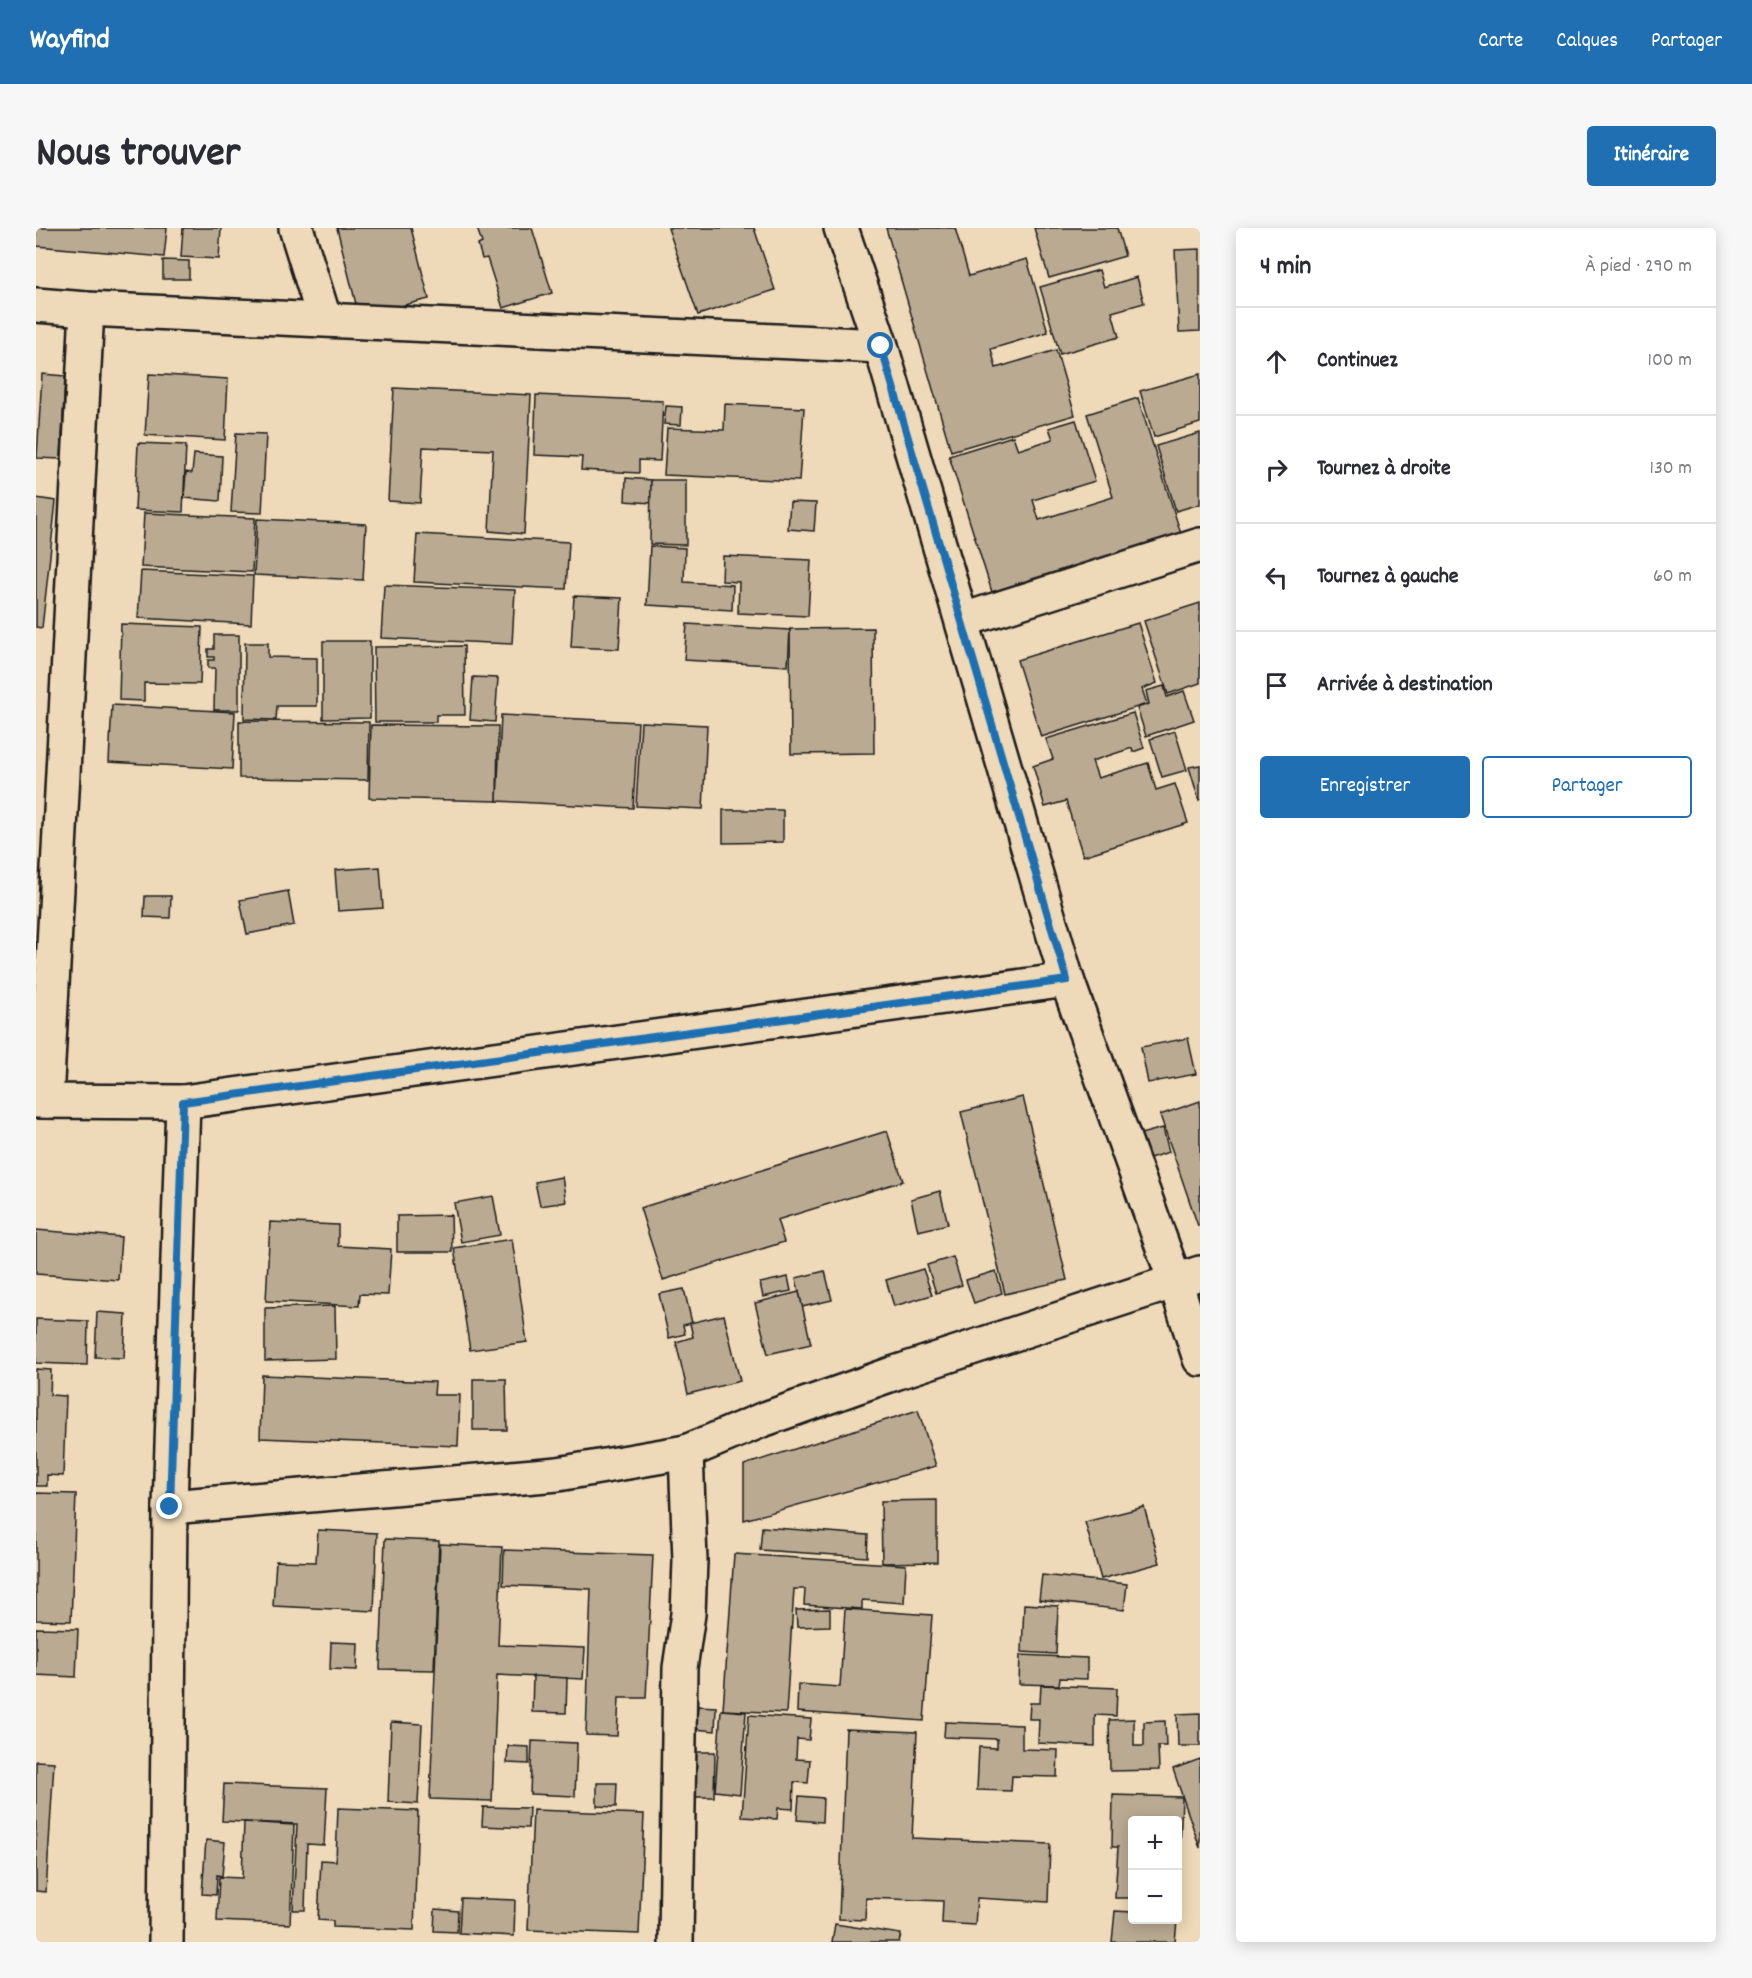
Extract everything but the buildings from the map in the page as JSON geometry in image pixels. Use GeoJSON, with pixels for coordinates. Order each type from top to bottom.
{"type":"FeatureCollection","features":[{"type":"Feature","properties":{"kind":"street"},"geometry":{"type":"LineString","coordinates":[[296,228],[324,318]]}},
{"type":"Feature","properties":{"kind":"street"},"geometry":{"type":"LineString","coordinates":[[841,228],[881,346],[1067,980],[1188,1277],[1200,1359]]}},
{"type":"Feature","properties":{"kind":"street"},"geometry":{"type":"LineString","coordinates":[[36,305],[881,346]]}},
{"type":"Feature","properties":{"kind":"street"},"geometry":{"type":"LineString","coordinates":[[87,309],[41,1101],[183,1102],[1067,980]]}},
{"type":"Feature","properties":{"kind":"street"},"geometry":{"type":"LineString","coordinates":[[963,620],[1200,545]]}},
{"type":"Feature","properties":{"kind":"street"},"geometry":{"type":"LineString","coordinates":[[166,1942],[170,1507],[183,1102]]}},
{"type":"Feature","properties":{"kind":"street"},"geometry":{"type":"LineString","coordinates":[[170,1507],[558,1474],[686,1452],[762,1420],[895,1373],[1188,1277]]}},
{"type":"Feature","properties":{"kind":"street"},"geometry":{"type":"LineString","coordinates":[[676,1942],[680,1668],[688,1614],[690,1561],[686,1452]]}},
{"type":"Feature","properties":{"kind":"route"},"geometry":{"type":"LineString","coordinates":[[170,1507],[183,1102],[1067,980],[881,346]]}}]}
